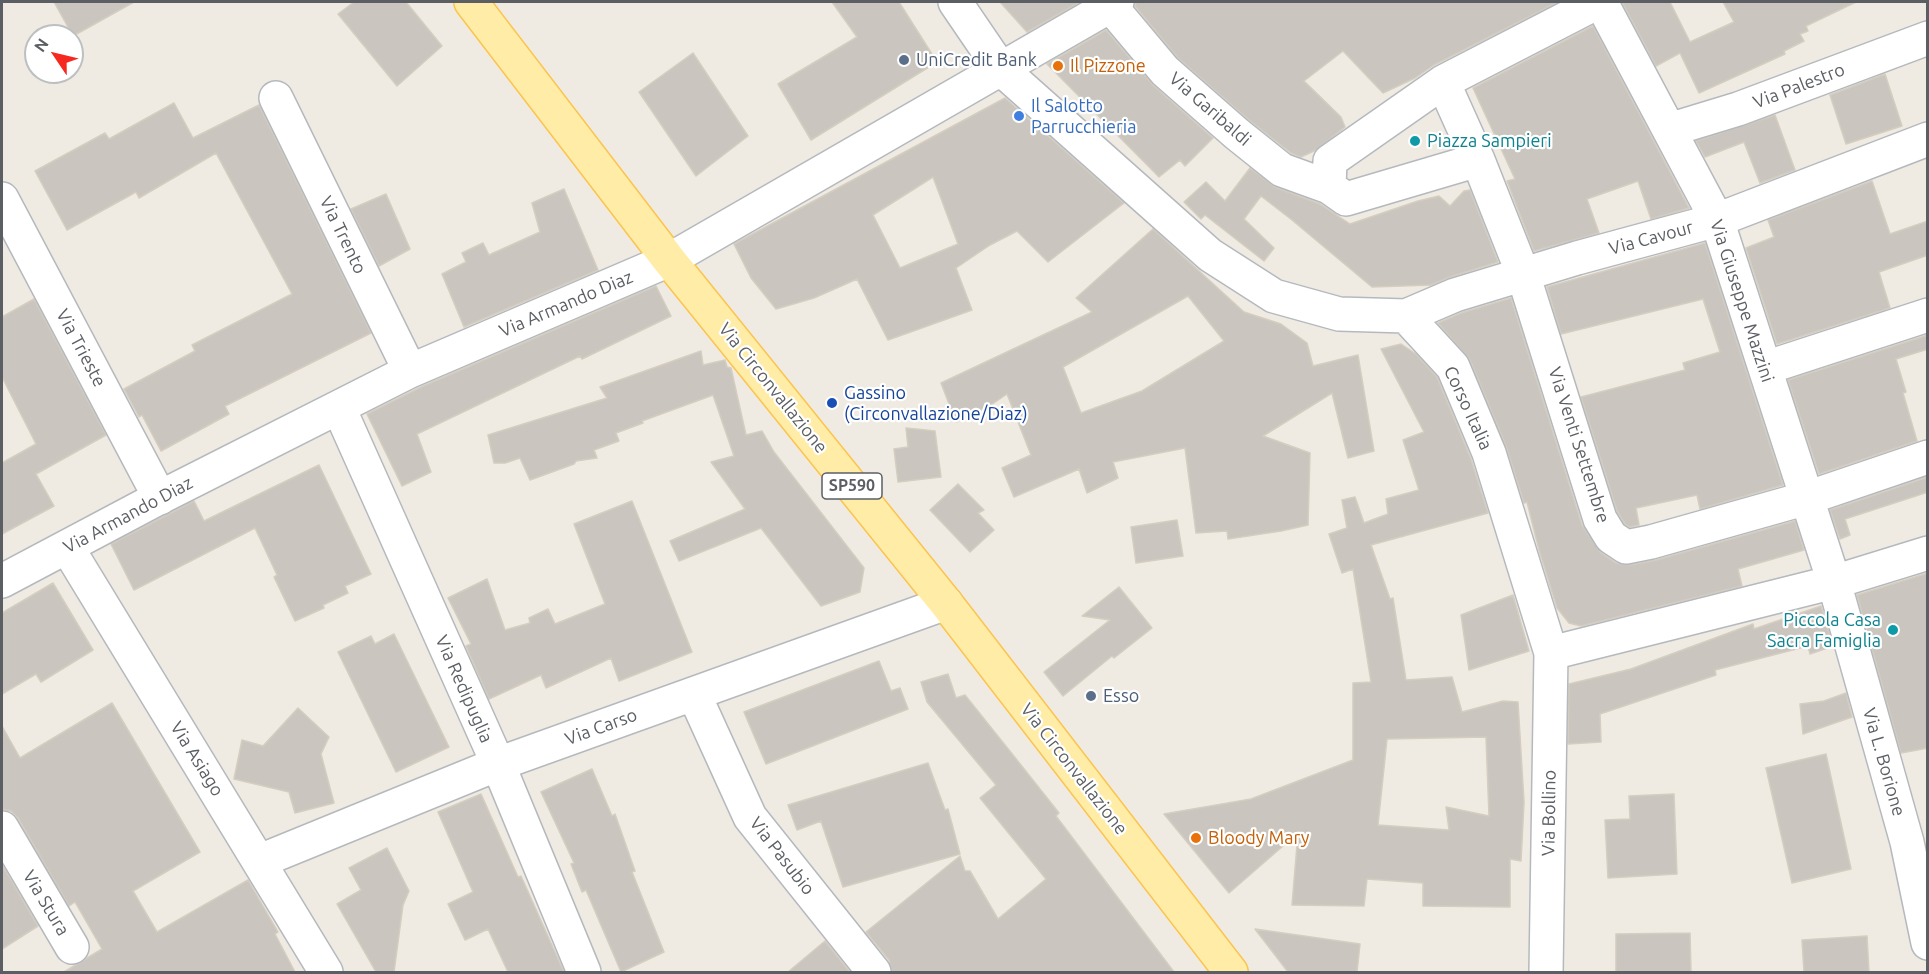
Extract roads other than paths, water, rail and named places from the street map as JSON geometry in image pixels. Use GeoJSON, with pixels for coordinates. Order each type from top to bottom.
{"type":"FeatureCollection","features":[{"type":"Feature","properties":{"kind":"main road","name":"Via Circonvallazione"},"geometry":{"type":"LineString","coordinates":[[471,2],[669,260],[946,603],[1231,972]]}},
{"type":"Feature","properties":{"kind":"street"},"geometry":{"type":"LineString","coordinates":[[955,2],[1000,68],[1210,255],[1274,296],[1339,314],[1406,316]]}},
{"type":"Feature","properties":{"kind":"street"},"geometry":{"type":"LineString","coordinates":[[1443,82],[1478,160],[1346,199],[1329,187],[1330,161],[1443,82],[1599,2]]}},
{"type":"Feature","properties":{"kind":"street","name":"Via Giuseppe Mazzini"},"geometry":{"type":"LineString","coordinates":[[1599,2],[1718,220],[1834,582]]}},
{"type":"Feature","properties":{"kind":"street","name":"Via Armando Diaz"},"geometry":{"type":"LineString","coordinates":[[2,582],[160,498],[410,371],[669,260],[1111,3]]}},
{"type":"Feature","properties":{"kind":"street","name":"Via Garibaldi"},"geometry":{"type":"LineString","coordinates":[[1111,3],[1165,71],[1237,134],[1282,170],[1329,187]]}},
{"type":"Feature","properties":{"kind":"street","name":"Via Palestro"},"geometry":{"type":"LineString","coordinates":[[1669,130],[1737,109],[1928,38]]}},
{"type":"Feature","properties":{"kind":"street","name":"Via Trento"},"geometry":{"type":"LineString","coordinates":[[276,98],[410,371]]}},
{"type":"Feature","properties":{"kind":"street","name":"Via Cavour"},"geometry":{"type":"LineString","coordinates":[[1406,316],[1455,295],[1577,258],[1718,220],[1928,139]]}},
{"type":"Feature","properties":{"kind":"street","name":"Via Venti Settembre"},"geometry":{"type":"LineString","coordinates":[[1478,160],[1524,274],[1599,519],[1611,537],[1626,547],[1807,498],[1928,457]]}},
{"type":"Feature","properties":{"kind":"street","name":"Via Trieste"},"geometry":{"type":"LineString","coordinates":[[2,199],[160,498]]}},
{"type":"Feature","properties":{"kind":"street"},"geometry":{"type":"LineString","coordinates":[[1765,368],[1928,315]]}},
{"type":"Feature","properties":{"kind":"street","name":"Corso Italia"},"geometry":{"type":"LineString","coordinates":[[1406,316],[1453,368],[1489,453],[1551,653]]}},
{"type":"Feature","properties":{"kind":"street","name":"Via Redipuglia"},"geometry":{"type":"LineString","coordinates":[[339,408],[498,764],[584,972]]}},
{"type":"Feature","properties":{"kind":"street","name":"Via Asiago"},"geometry":{"type":"LineString","coordinates":[[67,547],[326,972]]}},
{"type":"Feature","properties":{"kind":"street"},"geometry":{"type":"LineString","coordinates":[[1551,653],[1834,582],[1928,553]]}},
{"type":"Feature","properties":{"kind":"street","name":"Via L. Borione"},"geometry":{"type":"LineString","coordinates":[[1834,582],[1907,842],[1928,944]]}},
{"type":"Feature","properties":{"kind":"street","name":"Via Carso"},"geometry":{"type":"LineString","coordinates":[[260,861],[498,764],[946,603]]}},
{"type":"Feature","properties":{"kind":"street","name":"Via Bollino"},"geometry":{"type":"LineString","coordinates":[[1546,972],[1551,653]]}},
{"type":"Feature","properties":{"kind":"street","name":"Via Pasubio"},"geometry":{"type":"LineString","coordinates":[[694,694],[750,817],[874,972]]}},
{"type":"Feature","properties":{"kind":"street","name":"Via Stura"},"geometry":{"type":"LineString","coordinates":[[2,828],[72,947]]}},
{"type":"Feature","properties":{"kind":"place","name":"UniCredit Bank"},"geometry":{"type":"Point","coordinates":[904,60]}},
{"type":"Feature","properties":{"kind":"place","name":"Il Pizzone"},"geometry":{"type":"Point","coordinates":[1058,66]}},
{"type":"Feature","properties":{"kind":"place","name":"Il Salotto Parrucchieria"},"geometry":{"type":"Point","coordinates":[1019,116]}},
{"type":"Feature","properties":{"kind":"place","name":"Piazza Sampieri"},"geometry":{"type":"Point","coordinates":[1415,141]}},
{"type":"Feature","properties":{"kind":"place","name":"Gassino (Circonvallazione/Diaz)"},"geometry":{"type":"Point","coordinates":[832,403]}},
{"type":"Feature","properties":{"kind":"place","name":"Piccola Casa Sacra Famiglia"},"geometry":{"type":"Point","coordinates":[1893,630]}},
{"type":"Feature","properties":{"kind":"place","name":"Esso"},"geometry":{"type":"Point","coordinates":[1091,696]}},
{"type":"Feature","properties":{"kind":"place","name":"Bloody Mary"},"geometry":{"type":"Point","coordinates":[1196,838]}}]}
